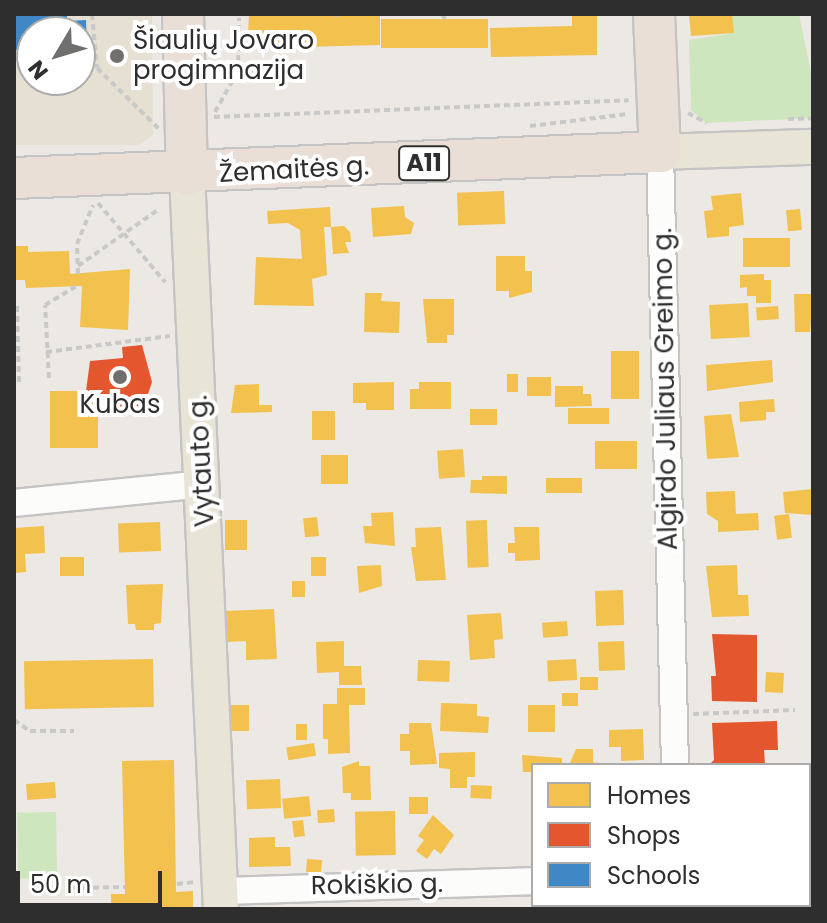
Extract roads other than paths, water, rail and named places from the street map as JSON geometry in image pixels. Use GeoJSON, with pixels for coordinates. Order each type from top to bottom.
{"type":"FeatureCollection","features":[{"type":"Feature","properties":{"kind":"highway","name":"Vytauto g."},"geometry":{"type":"LineString","coordinates":[[183,14],[187,175]]}},
{"type":"Feature","properties":{"kind":"highway","name":"Algirdo Juliaus Greimo g."},"geometry":{"type":"LineString","coordinates":[[654,14],[660,152]]}},
{"type":"Feature","properties":{"kind":"highway","name":"Žemaitės g."},"geometry":{"type":"LineString","coordinates":[[14,178],[187,175],[660,152]]}},
{"type":"Feature","properties":{"kind":"main road","name":"Žemaitės g."},"geometry":{"type":"LineString","coordinates":[[660,152],[813,147]]}},
{"type":"Feature","properties":{"kind":"main road","name":"Vytauto g."},"geometry":{"type":"LineString","coordinates":[[187,175],[177,336],[204,484],[221,900]]}},
{"type":"Feature","properties":{"kind":"street","name":"Algirdo Juliaus Greimo g."},"geometry":{"type":"LineString","coordinates":[[660,152],[675,763]]}},
{"type":"Feature","properties":{"kind":"street"},"geometry":{"type":"LineString","coordinates":[[14,503],[204,484]]}},
{"type":"Feature","properties":{"kind":"street","name":"Rokiškio g."},"geometry":{"type":"LineString","coordinates":[[221,900],[531,881]]}},
{"type":"Feature","properties":{"kind":"place","name":"Šiaulių Jovaro progimnazija"},"geometry":{"type":"Point","coordinates":[117,56]}},
{"type":"Feature","properties":{"kind":"place","name":"Kubas"},"geometry":{"type":"Point","coordinates":[120,377]}}]}
